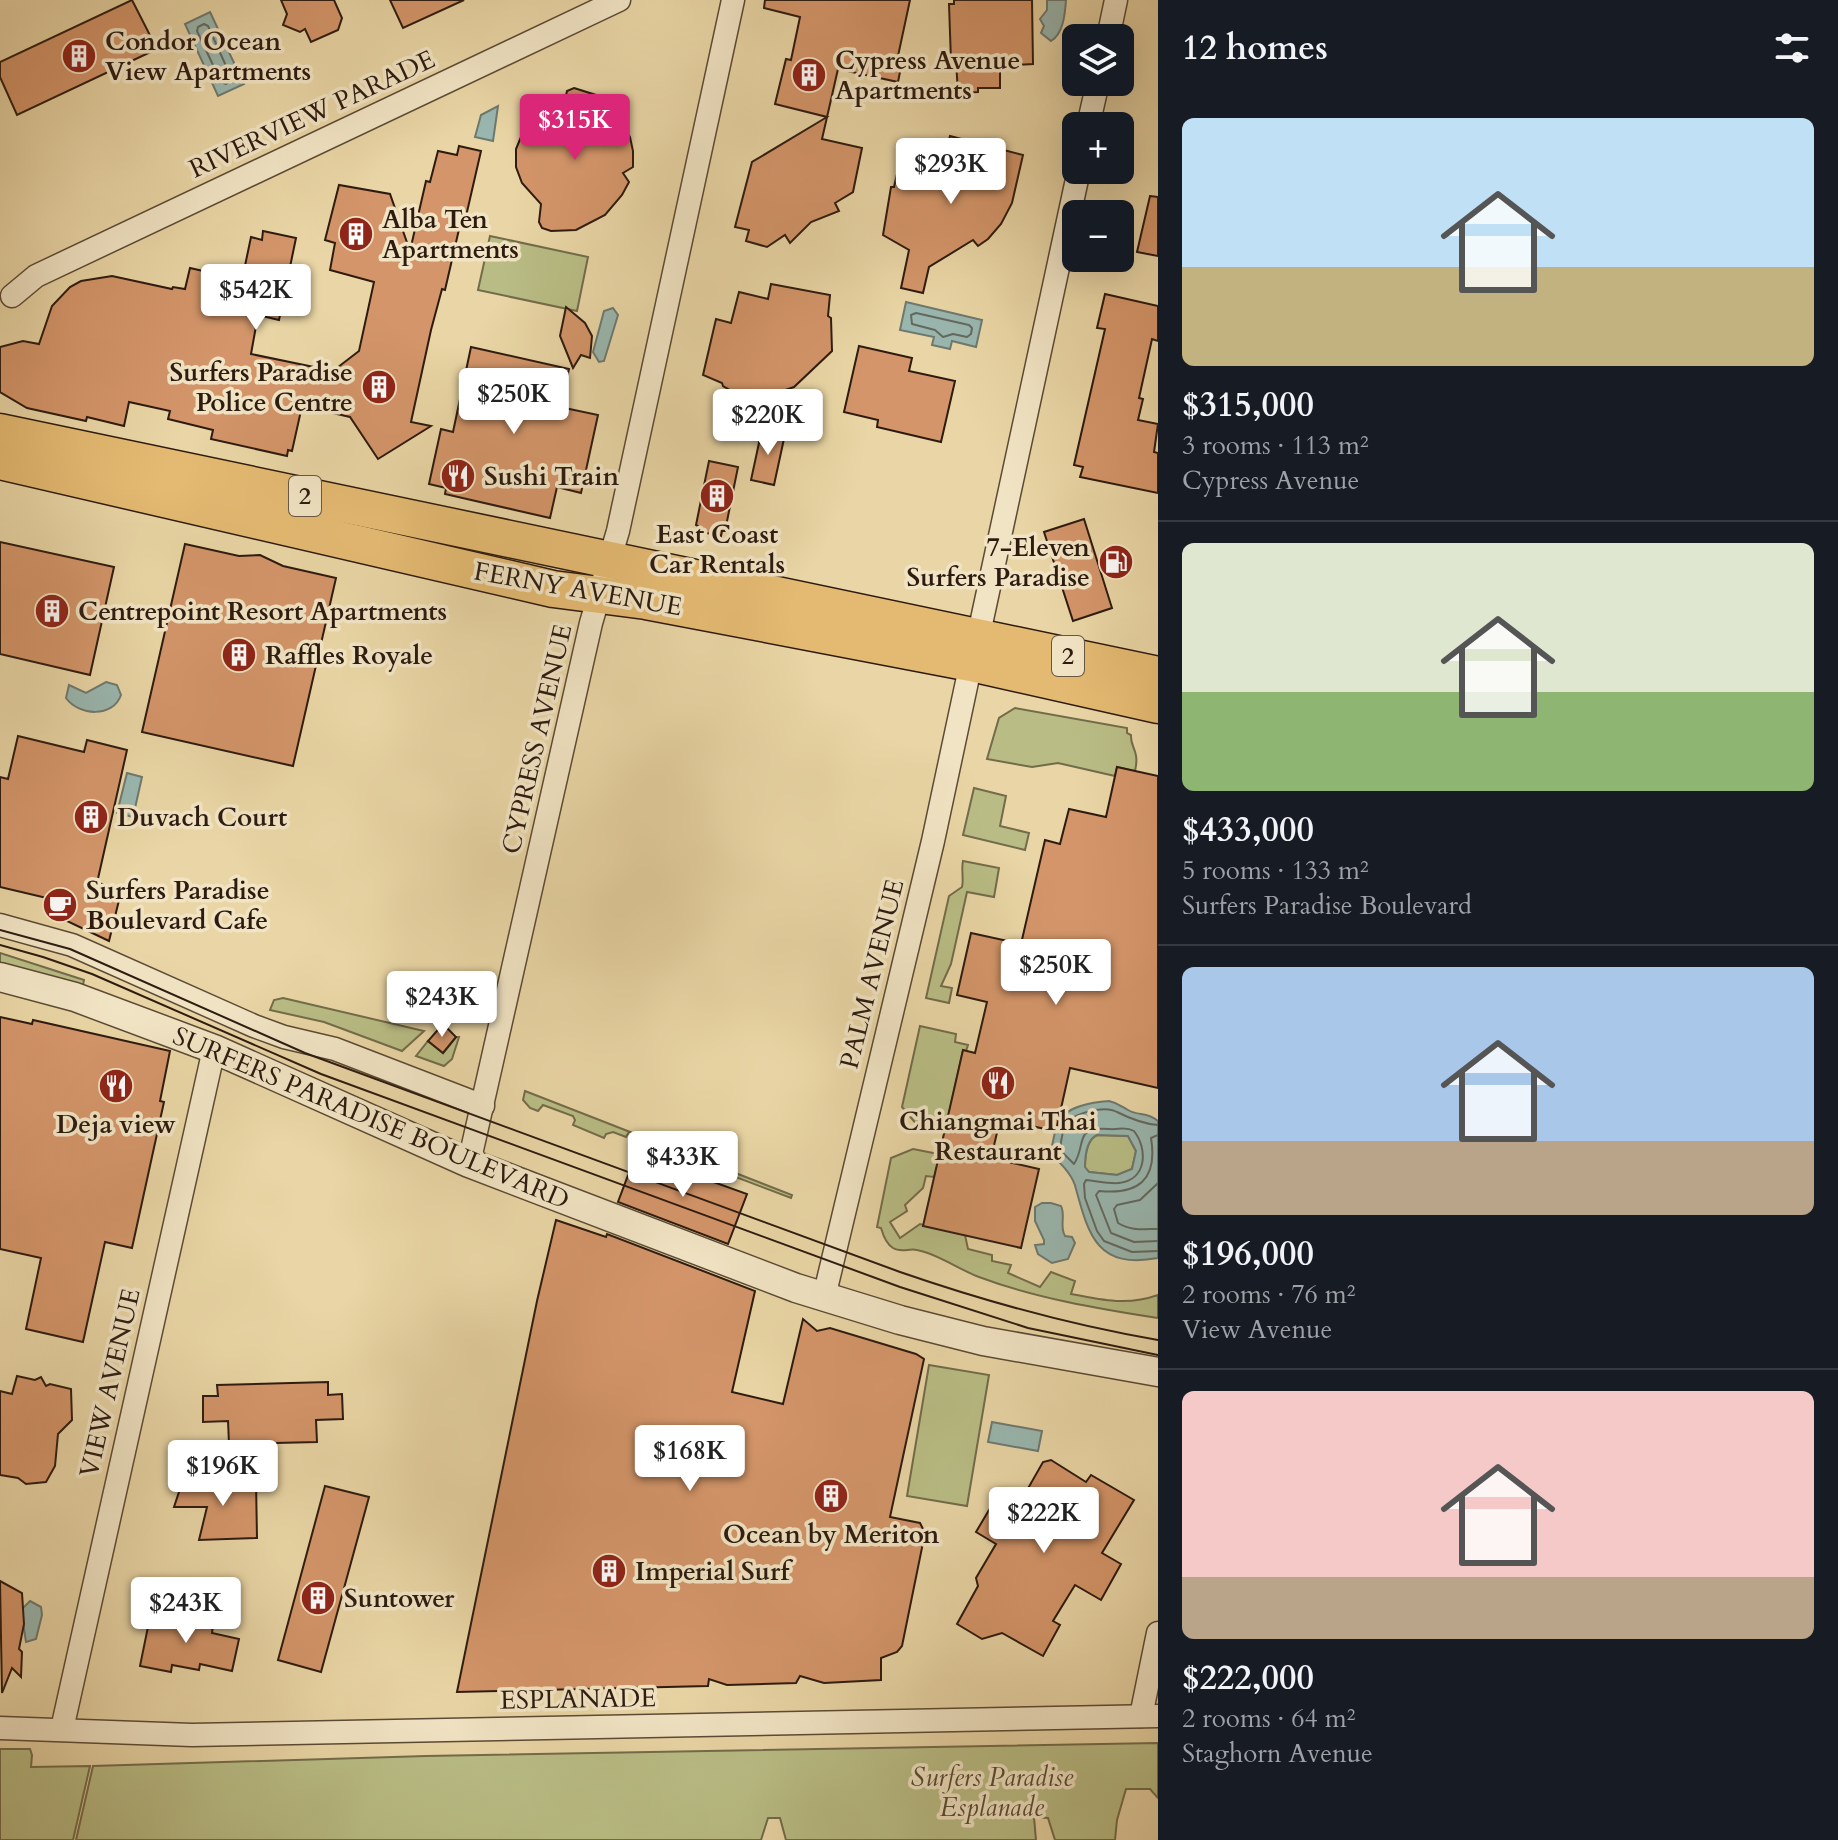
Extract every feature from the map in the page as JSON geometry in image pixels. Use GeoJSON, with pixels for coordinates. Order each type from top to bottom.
{"type":"FeatureCollection","features":[{"type":"Feature","properties":{"kind":"highway","name":"FERNY AVENUE"},"geometry":{"type":"LineString","coordinates":[[0,432],[611,560],[974,650],[1158,705]]}},
{"type":"Feature","properties":{"kind":"highway","name":"FERNY AVENUE"},"geometry":{"type":"LineString","coordinates":[[0,461],[539,586],[1158,675]]}},
{"type":"Feature","properties":{"kind":"street","name":"RIVERVIEW PARADE"},"geometry":{"type":"LineString","coordinates":[[6,291],[619,0]]}},
{"type":"Feature","properties":{"kind":"street","name":"CYPRESS AVENUE"},"geometry":{"type":"LineString","coordinates":[[469,1163],[591,623],[611,560],[733,0]]}},
{"type":"Feature","properties":{"kind":"street"},"geometry":{"type":"LineString","coordinates":[[1111,24],[1116,0]]}},
{"type":"Feature","properties":{"kind":"street","name":"PALM AVENUE"},"geometry":{"type":"LineString","coordinates":[[824,1297],[933,841],[1076,184]]}},
{"type":"Feature","properties":{"kind":"street","name":"SURFERS PARADISE BOULEVARD"},"geometry":{"type":"LineString","coordinates":[[0,925],[72,945],[254,1026],[335,1049],[483,1106]]}},
{"type":"Feature","properties":{"kind":"street","name":"SURFERS PARADISE BOULEVARD"},"geometry":{"type":"LineString","coordinates":[[0,977],[75,997],[214,1049],[469,1163],[824,1297],[983,1341],[1158,1372]]}},
{"type":"Feature","properties":{"kind":"street","name":"VIEW AVENUE"},"geometry":{"type":"LineString","coordinates":[[62,1729],[214,1049]]}},
{"type":"Feature","properties":{"kind":"street"},"geometry":{"type":"LineString","coordinates":[[1149,1716],[1158,1633]]}},
{"type":"Feature","properties":{"kind":"street","name":"ESPLANADE"},"geometry":{"type":"LineString","coordinates":[[0,1728],[192,1735],[1149,1716]]}},
{"type":"Feature","properties":{"kind":"green space"},"geometry":{"type":"Polygon","coordinates":[[[490,236],[588,257],[577,311],[478,290],[490,236]]]}},
{"type":"Feature","properties":{"kind":"green space"},"geometry":{"type":"Polygon","coordinates":[[[1015,708],[1127,728],[1136,754],[1135,771],[1117,767],[1115,776],[1058,763],[1032,767],[987,759],[999,718],[1015,708]]]}},
{"type":"Feature","properties":{"kind":"green space"},"geometry":{"type":"Polygon","coordinates":[[[974,788],[1006,796],[1000,826],[1029,833],[1025,850],[963,835],[974,788]]]}},
{"type":"Feature","properties":{"kind":"green space"},"geometry":{"type":"Polygon","coordinates":[[[963,861],[999,868],[994,897],[967,892],[951,964],[941,986],[952,988],[949,1003],[926,998],[949,896],[962,887],[963,861]]]}},
{"type":"Feature","properties":{"kind":"green space"},"geometry":{"type":"Polygon","coordinates":[[[0,953],[84,980],[83,985],[0,965],[0,953]]]}},
{"type":"Feature","properties":{"kind":"green space"},"geometry":{"type":"Polygon","coordinates":[[[283,998],[424,1031],[402,1051],[324,1022],[270,1010],[274,1000],[283,998]]]}},
{"type":"Feature","properties":{"kind":"green space"},"geometry":{"type":"Polygon","coordinates":[[[920,1026],[956,1034],[955,1042],[968,1045],[966,1051],[963,1050],[945,1131],[918,1126],[902,1107],[920,1026]]]}},
{"type":"Feature","properties":{"kind":"green space"},"geometry":{"type":"Polygon","coordinates":[[[459,1037],[452,1059],[444,1066],[416,1056],[428,1041],[443,1053],[459,1037]]]}},
{"type":"Feature","properties":{"kind":"green space"},"geometry":{"type":"Polygon","coordinates":[[[525,1091],[792,1195],[791,1198],[638,1140],[639,1136],[629,1132],[626,1137],[613,1132],[604,1138],[573,1125],[573,1116],[543,1105],[538,1111],[530,1108],[523,1100],[525,1091]]]}},
{"type":"Feature","properties":{"kind":"green space"},"geometry":{"type":"Polygon","coordinates":[[[1097,1135],[1128,1136],[1136,1151],[1132,1169],[1117,1175],[1089,1172],[1085,1168],[1087,1149],[1097,1135]]]}},
{"type":"Feature","properties":{"kind":"green space"},"geometry":{"type":"Polygon","coordinates":[[[913,1149],[959,1158],[937,1167],[934,1177],[926,1176],[923,1188],[905,1205],[907,1211],[890,1222],[900,1238],[920,1224],[965,1235],[968,1249],[992,1255],[992,1261],[1011,1265],[1008,1273],[1040,1287],[1051,1272],[1075,1281],[1071,1294],[1125,1301],[1158,1295],[1158,1318],[1090,1307],[1022,1291],[979,1277],[924,1252],[893,1248],[881,1228],[877,1227],[891,1158],[913,1149]]]}},
{"type":"Feature","properties":{"kind":"green space"},"geometry":{"type":"Polygon","coordinates":[[[929,1365],[989,1375],[967,1506],[907,1496],[929,1365]]]}},
{"type":"Feature","properties":{"kind":"green space","name":"Surfers Paradise Esplanade"},"geometry":{"type":"Polygon","coordinates":[[[1158,1743],[1158,1798],[1150,1789],[1126,1789],[1115,1840],[1055,1840],[1048,1818],[1034,1817],[1036,1840],[786,1840],[780,1818],[768,1818],[761,1840],[76,1840],[93,1766],[426,1756],[1158,1743]]]}},
{"type":"Feature","properties":{"kind":"green space"},"geometry":{"type":"Polygon","coordinates":[[[0,1749],[30,1749],[31,1767],[90,1766],[73,1840],[0,1840],[0,1749]]]}},
{"type":"Feature","properties":{"kind":"water"},"geometry":{"type":"Polygon","coordinates":[[[1047,0],[1066,0],[1061,29],[1051,41],[1041,33],[1044,26],[1040,19],[1047,10],[1047,0]]]}},
{"type":"Feature","properties":{"kind":"water"},"geometry":{"type":"Polygon","coordinates":[[[210,12],[244,84],[218,96],[185,24],[210,12]]]}},
{"type":"Feature","properties":{"kind":"water"},"geometry":{"type":"Polygon","coordinates":[[[498,106],[493,141],[475,137],[481,115],[498,106]]]}},
{"type":"Feature","properties":{"kind":"water"},"geometry":{"type":"Polygon","coordinates":[[[906,302],[982,320],[976,347],[952,341],[950,349],[932,345],[934,337],[900,330],[906,302]]]}},
{"type":"Feature","properties":{"kind":"water"},"geometry":{"type":"Polygon","coordinates":[[[613,308],[618,315],[604,361],[599,362],[593,352],[604,311],[613,308]]]}},
{"type":"Feature","properties":{"kind":"water"},"geometry":{"type":"Polygon","coordinates":[[[106,682],[117,685],[121,695],[111,708],[104,711],[87,711],[66,698],[69,685],[86,693],[106,682]]]}},
{"type":"Feature","properties":{"kind":"water"},"geometry":{"type":"Polygon","coordinates":[[[127,773],[142,777],[133,817],[117,813],[127,773]]]}},
{"type":"Feature","properties":{"kind":"water"},"geometry":{"type":"Polygon","coordinates":[[[1109,1101],[1158,1121],[1158,1258],[1122,1259],[1099,1246],[1086,1222],[1072,1179],[1050,1154],[1062,1117],[1080,1106],[1109,1101]],[[1128,1136],[1093,1137],[1086,1154],[1085,1167],[1089,1172],[1117,1175],[1132,1169],[1136,1151],[1128,1136]]]}},
{"type":"Feature","properties":{"kind":"water"},"geometry":{"type":"Polygon","coordinates":[[[1042,1203],[1061,1206],[1063,1232],[1075,1243],[1068,1259],[1052,1263],[1038,1254],[1035,1245],[1044,1244],[1044,1240],[1035,1221],[1035,1207],[1042,1203]]]}},
{"type":"Feature","properties":{"kind":"water"},"geometry":{"type":"Polygon","coordinates":[[[992,1422],[1042,1431],[1038,1451],[988,1442],[992,1422]]]}},
{"type":"Feature","properties":{"kind":"water"},"geometry":{"type":"Polygon","coordinates":[[[30,1601],[41,1607],[42,1615],[36,1639],[26,1642],[21,1610],[30,1601]]]}},
{"type":"Feature","properties":{"kind":"building","name":"Condor Ocean View Apartments"},"geometry":{"type":"Polygon","coordinates":[[[132,0],[157,49],[17,115],[0,77],[0,62],[132,0]]]}},
{"type":"Feature","properties":{"kind":"building"},"geometry":{"type":"Polygon","coordinates":[[[281,0],[334,0],[342,18],[338,30],[311,42],[305,29],[300,32],[283,25],[287,14],[281,0]]]}},
{"type":"Feature","properties":{"kind":"building"},"geometry":{"type":"Polygon","coordinates":[[[390,0],[464,0],[403,28],[390,0]]]}},
{"type":"Feature","properties":{"kind":"building"},"geometry":{"type":"Polygon","coordinates":[[[765,0],[910,0],[898,56],[903,57],[898,82],[838,69],[822,139],[862,148],[853,192],[835,203],[839,211],[811,222],[790,243],[785,235],[767,247],[746,241],[749,230],[735,227],[752,162],[827,117],[775,104],[786,59],[791,60],[800,17],[764,8],[765,0]]]}},
{"type":"Feature","properties":{"kind":"building"},"geometry":{"type":"Polygon","coordinates":[[[954,0],[1032,0],[1033,64],[1000,66],[1000,88],[978,88],[978,92],[958,93],[956,61],[951,61],[949,4],[954,4],[954,0]]]}},
{"type":"Feature","properties":{"kind":"building"},"geometry":{"type":"Polygon","coordinates":[[[574,88],[596,95],[616,113],[630,137],[633,167],[623,173],[629,182],[605,215],[576,230],[551,231],[542,228],[539,222],[541,204],[522,183],[516,167],[516,149],[523,132],[536,120],[562,113],[567,91],[574,88]]]}},
{"type":"Feature","properties":{"kind":"building"},"geometry":{"type":"Polygon","coordinates":[[[950,136],[1023,155],[1012,203],[1001,224],[988,239],[978,246],[973,240],[929,267],[923,293],[901,288],[909,250],[883,235],[891,187],[894,187],[897,174],[925,179],[942,168],[950,136]]]}},
{"type":"Feature","properties":{"kind":"building"},"geometry":{"type":"Polygon","coordinates":[[[459,146],[481,151],[464,225],[460,225],[445,290],[442,289],[431,330],[411,422],[431,426],[378,459],[350,417],[302,406],[292,451],[288,450],[287,456],[211,439],[213,430],[168,419],[170,411],[129,402],[124,426],[27,408],[0,392],[0,347],[23,341],[39,344],[52,306],[70,287],[81,281],[112,276],[185,289],[190,268],[242,280],[251,237],[262,240],[263,231],[296,238],[279,320],[258,315],[251,354],[333,371],[359,351],[374,282],[330,270],[335,243],[325,240],[339,185],[390,194],[410,251],[426,181],[430,182],[438,151],[457,155],[459,146]]]}},
{"type":"Feature","properties":{"kind":"building"},"geometry":{"type":"Polygon","coordinates":[[[1150,196],[1158,197],[1158,256],[1137,252],[1150,196]]]}},
{"type":"Feature","properties":{"kind":"building"},"geometry":{"type":"Polygon","coordinates":[[[771,284],[830,295],[828,316],[831,318],[832,351],[794,387],[759,399],[735,393],[703,375],[716,319],[731,323],[739,292],[768,299],[771,284]]]}},
{"type":"Feature","properties":{"kind":"building"},"geometry":{"type":"Polygon","coordinates":[[[1105,294],[1158,306],[1158,341],[1152,339],[1139,398],[1143,399],[1138,420],[1158,424],[1154,452],[1158,453],[1158,493],[1080,477],[1083,467],[1074,465],[1105,329],[1097,328],[1105,294]]]}},
{"type":"Feature","properties":{"kind":"building"},"geometry":{"type":"Polygon","coordinates":[[[566,307],[585,323],[592,336],[590,358],[581,355],[573,368],[560,336],[566,307]]]}},
{"type":"Feature","properties":{"kind":"building"},"geometry":{"type":"Polygon","coordinates":[[[859,346],[912,358],[909,371],[955,381],[941,442],[877,427],[878,420],[844,412],[859,346]]]}},
{"type":"Feature","properties":{"kind":"building"},"geometry":{"type":"Polygon","coordinates":[[[471,347],[569,369],[560,407],[598,415],[581,493],[557,487],[550,518],[445,494],[446,488],[429,484],[441,429],[453,432],[471,347]]]}},
{"type":"Feature","properties":{"kind":"building"},"geometry":{"type":"Polygon","coordinates":[[[762,429],[785,434],[774,485],[751,480],[762,429]]]}},
{"type":"Feature","properties":{"kind":"building","name":"East Coast Car Rentals"},"geometry":{"type":"Polygon","coordinates":[[[709,461],[738,467],[725,531],[721,536],[697,531],[696,525],[709,461]]]}},
{"type":"Feature","properties":{"kind":"building"},"geometry":{"type":"Polygon","coordinates":[[[1084,519],[1112,608],[1073,621],[1044,532],[1084,519]]]}},
{"type":"Feature","properties":{"kind":"building","name":"Centrepoint Resort Apartments"},"geometry":{"type":"Polygon","coordinates":[[[0,542],[114,567],[90,675],[0,654],[0,542]]]}},
{"type":"Feature","properties":{"kind":"building","name":"Raffles Royale"},"geometry":{"type":"Polygon","coordinates":[[[185,544],[239,556],[260,555],[283,566],[336,578],[293,766],[142,732],[185,544]]]}},
{"type":"Feature","properties":{"kind":"building"},"geometry":{"type":"Polygon","coordinates":[[[18,736],[84,752],[87,740],[127,750],[97,883],[122,888],[109,941],[48,912],[51,899],[0,887],[0,777],[8,779],[18,736]]]}},
{"type":"Feature","properties":{"kind":"building"},"geometry":{"type":"Polygon","coordinates":[[[1117,767],[1158,776],[1158,1088],[1070,1068],[1056,1131],[1000,1120],[991,1158],[1039,1169],[1021,1248],[923,1226],[963,1050],[975,1053],[987,1002],[957,995],[971,933],[1021,944],[1045,840],[1060,844],[1069,809],[1106,817],[1117,767]]]}},
{"type":"Feature","properties":{"kind":"building"},"geometry":{"type":"Polygon","coordinates":[[[0,1017],[32,1024],[33,1020],[170,1051],[160,1101],[164,1102],[132,1248],[105,1242],[83,1342],[26,1329],[41,1258],[0,1249],[0,1017]]]}},
{"type":"Feature","properties":{"kind":"building"},"geometry":{"type":"Polygon","coordinates":[[[443,1024],[456,1037],[443,1053],[428,1041],[443,1024]]]}},
{"type":"Feature","properties":{"kind":"building"},"geometry":{"type":"Polygon","coordinates":[[[636,1154],[747,1194],[728,1244],[618,1202],[636,1154]]]}},
{"type":"Feature","properties":{"kind":"building"},"geometry":{"type":"Polygon","coordinates":[[[556,1220],[606,1237],[607,1234],[755,1291],[732,1392],[783,1404],[803,1319],[817,1331],[830,1328],[924,1359],[890,1517],[920,1523],[925,1533],[902,1646],[897,1652],[881,1658],[881,1680],[824,1683],[800,1676],[796,1683],[727,1685],[709,1679],[708,1686],[457,1692],[556,1220]]]}},
{"type":"Feature","properties":{"kind":"building"},"geometry":{"type":"Polygon","coordinates":[[[17,1376],[35,1380],[41,1377],[46,1386],[50,1384],[71,1389],[72,1420],[58,1434],[55,1466],[46,1482],[26,1484],[18,1478],[0,1475],[0,1391],[12,1394],[17,1376]]]}},
{"type":"Feature","properties":{"kind":"building"},"geometry":{"type":"Polygon","coordinates":[[[328,1382],[328,1395],[342,1394],[343,1419],[316,1420],[317,1442],[229,1444],[228,1421],[203,1422],[203,1396],[218,1396],[217,1385],[328,1382]]]}},
{"type":"Feature","properties":{"kind":"building"},"geometry":{"type":"Polygon","coordinates":[[[1051,1460],[1086,1482],[1091,1475],[1134,1500],[1102,1553],[1121,1564],[1101,1600],[1075,1585],[1053,1621],[1060,1625],[1043,1656],[1002,1633],[982,1639],[957,1624],[978,1586],[976,1578],[996,1544],[976,1532],[1002,1488],[1022,1499],[1043,1462],[1051,1460]]]}},
{"type":"Feature","properties":{"kind":"building"},"geometry":{"type":"Polygon","coordinates":[[[256,1481],[257,1538],[199,1540],[207,1507],[174,1507],[182,1483],[256,1481]]]}},
{"type":"Feature","properties":{"kind":"building","name":"Suntower"},"geometry":{"type":"Polygon","coordinates":[[[325,1486],[369,1497],[321,1672],[278,1660],[325,1486]]]}},
{"type":"Feature","properties":{"kind":"building"},"geometry":{"type":"Polygon","coordinates":[[[0,1581],[22,1593],[24,1624],[19,1649],[22,1652],[21,1677],[12,1668],[2,1693],[0,1581]]]}},
{"type":"Feature","properties":{"kind":"building"},"geometry":{"type":"Polygon","coordinates":[[[151,1612],[213,1626],[212,1633],[239,1639],[232,1671],[200,1664],[199,1670],[172,1665],[171,1672],[140,1666],[151,1612]]]}},
{"type":"Feature","properties":{"kind":"tram line"},"geometry":{"type":"LineString","coordinates":[[0,930],[70,949],[305,1053],[900,1272],[1028,1311],[1158,1340]]}},
{"type":"Feature","properties":{"kind":"tram line"},"geometry":{"type":"LineString","coordinates":[[0,945],[92,974],[321,1074],[900,1287],[1028,1328],[1158,1355]]}},
{"type":"Feature","properties":{"kind":"place","name":"Condor Ocean View Apartments"},"geometry":{"type":"Point","coordinates":[79,56]}},
{"type":"Feature","properties":{"kind":"place","name":"Cypress Avenue Apartments"},"geometry":{"type":"Point","coordinates":[809,75]}},
{"type":"Feature","properties":{"kind":"place","name":"Alba Ten Apartments"},"geometry":{"type":"Point","coordinates":[356,234]}},
{"type":"Feature","properties":{"kind":"place","name":"Surfers Paradise Police Centre"},"geometry":{"type":"Point","coordinates":[379,387]}},
{"type":"Feature","properties":{"kind":"place","name":"Sushi Train"},"geometry":{"type":"Point","coordinates":[458,476]}},
{"type":"Feature","properties":{"kind":"place","name":"East Coast Car Rentals"},"geometry":{"type":"Point","coordinates":[717,496]}},
{"type":"Feature","properties":{"kind":"place","name":"7-Eleven Surfers Paradise"},"geometry":{"type":"Point","coordinates":[1116,562]}},
{"type":"Feature","properties":{"kind":"place","name":"Centrepoint Resort Apartments"},"geometry":{"type":"Point","coordinates":[52,611]}},
{"type":"Feature","properties":{"kind":"place","name":"Raffles Royale"},"geometry":{"type":"Point","coordinates":[239,655]}},
{"type":"Feature","properties":{"kind":"place","name":"Duvach Court"},"geometry":{"type":"Point","coordinates":[91,817]}},
{"type":"Feature","properties":{"kind":"place","name":"Surfers Paradise Boulevard Cafe"},"geometry":{"type":"Point","coordinates":[60,905]}},
{"type":"Feature","properties":{"kind":"place","name":"Chiangmai Thai Restaurant"},"geometry":{"type":"Point","coordinates":[998,1083]}},
{"type":"Feature","properties":{"kind":"place","name":"Deja view"},"geometry":{"type":"Point","coordinates":[116,1086]}},
{"type":"Feature","properties":{"kind":"place","name":"Ocean by Meriton"},"geometry":{"type":"Point","coordinates":[831,1496]}},
{"type":"Feature","properties":{"kind":"place","name":"Imperial Surf"},"geometry":{"type":"Point","coordinates":[609,1571]}},
{"type":"Feature","properties":{"kind":"place","name":"Suntower"},"geometry":{"type":"Point","coordinates":[318,1598]}}]}
